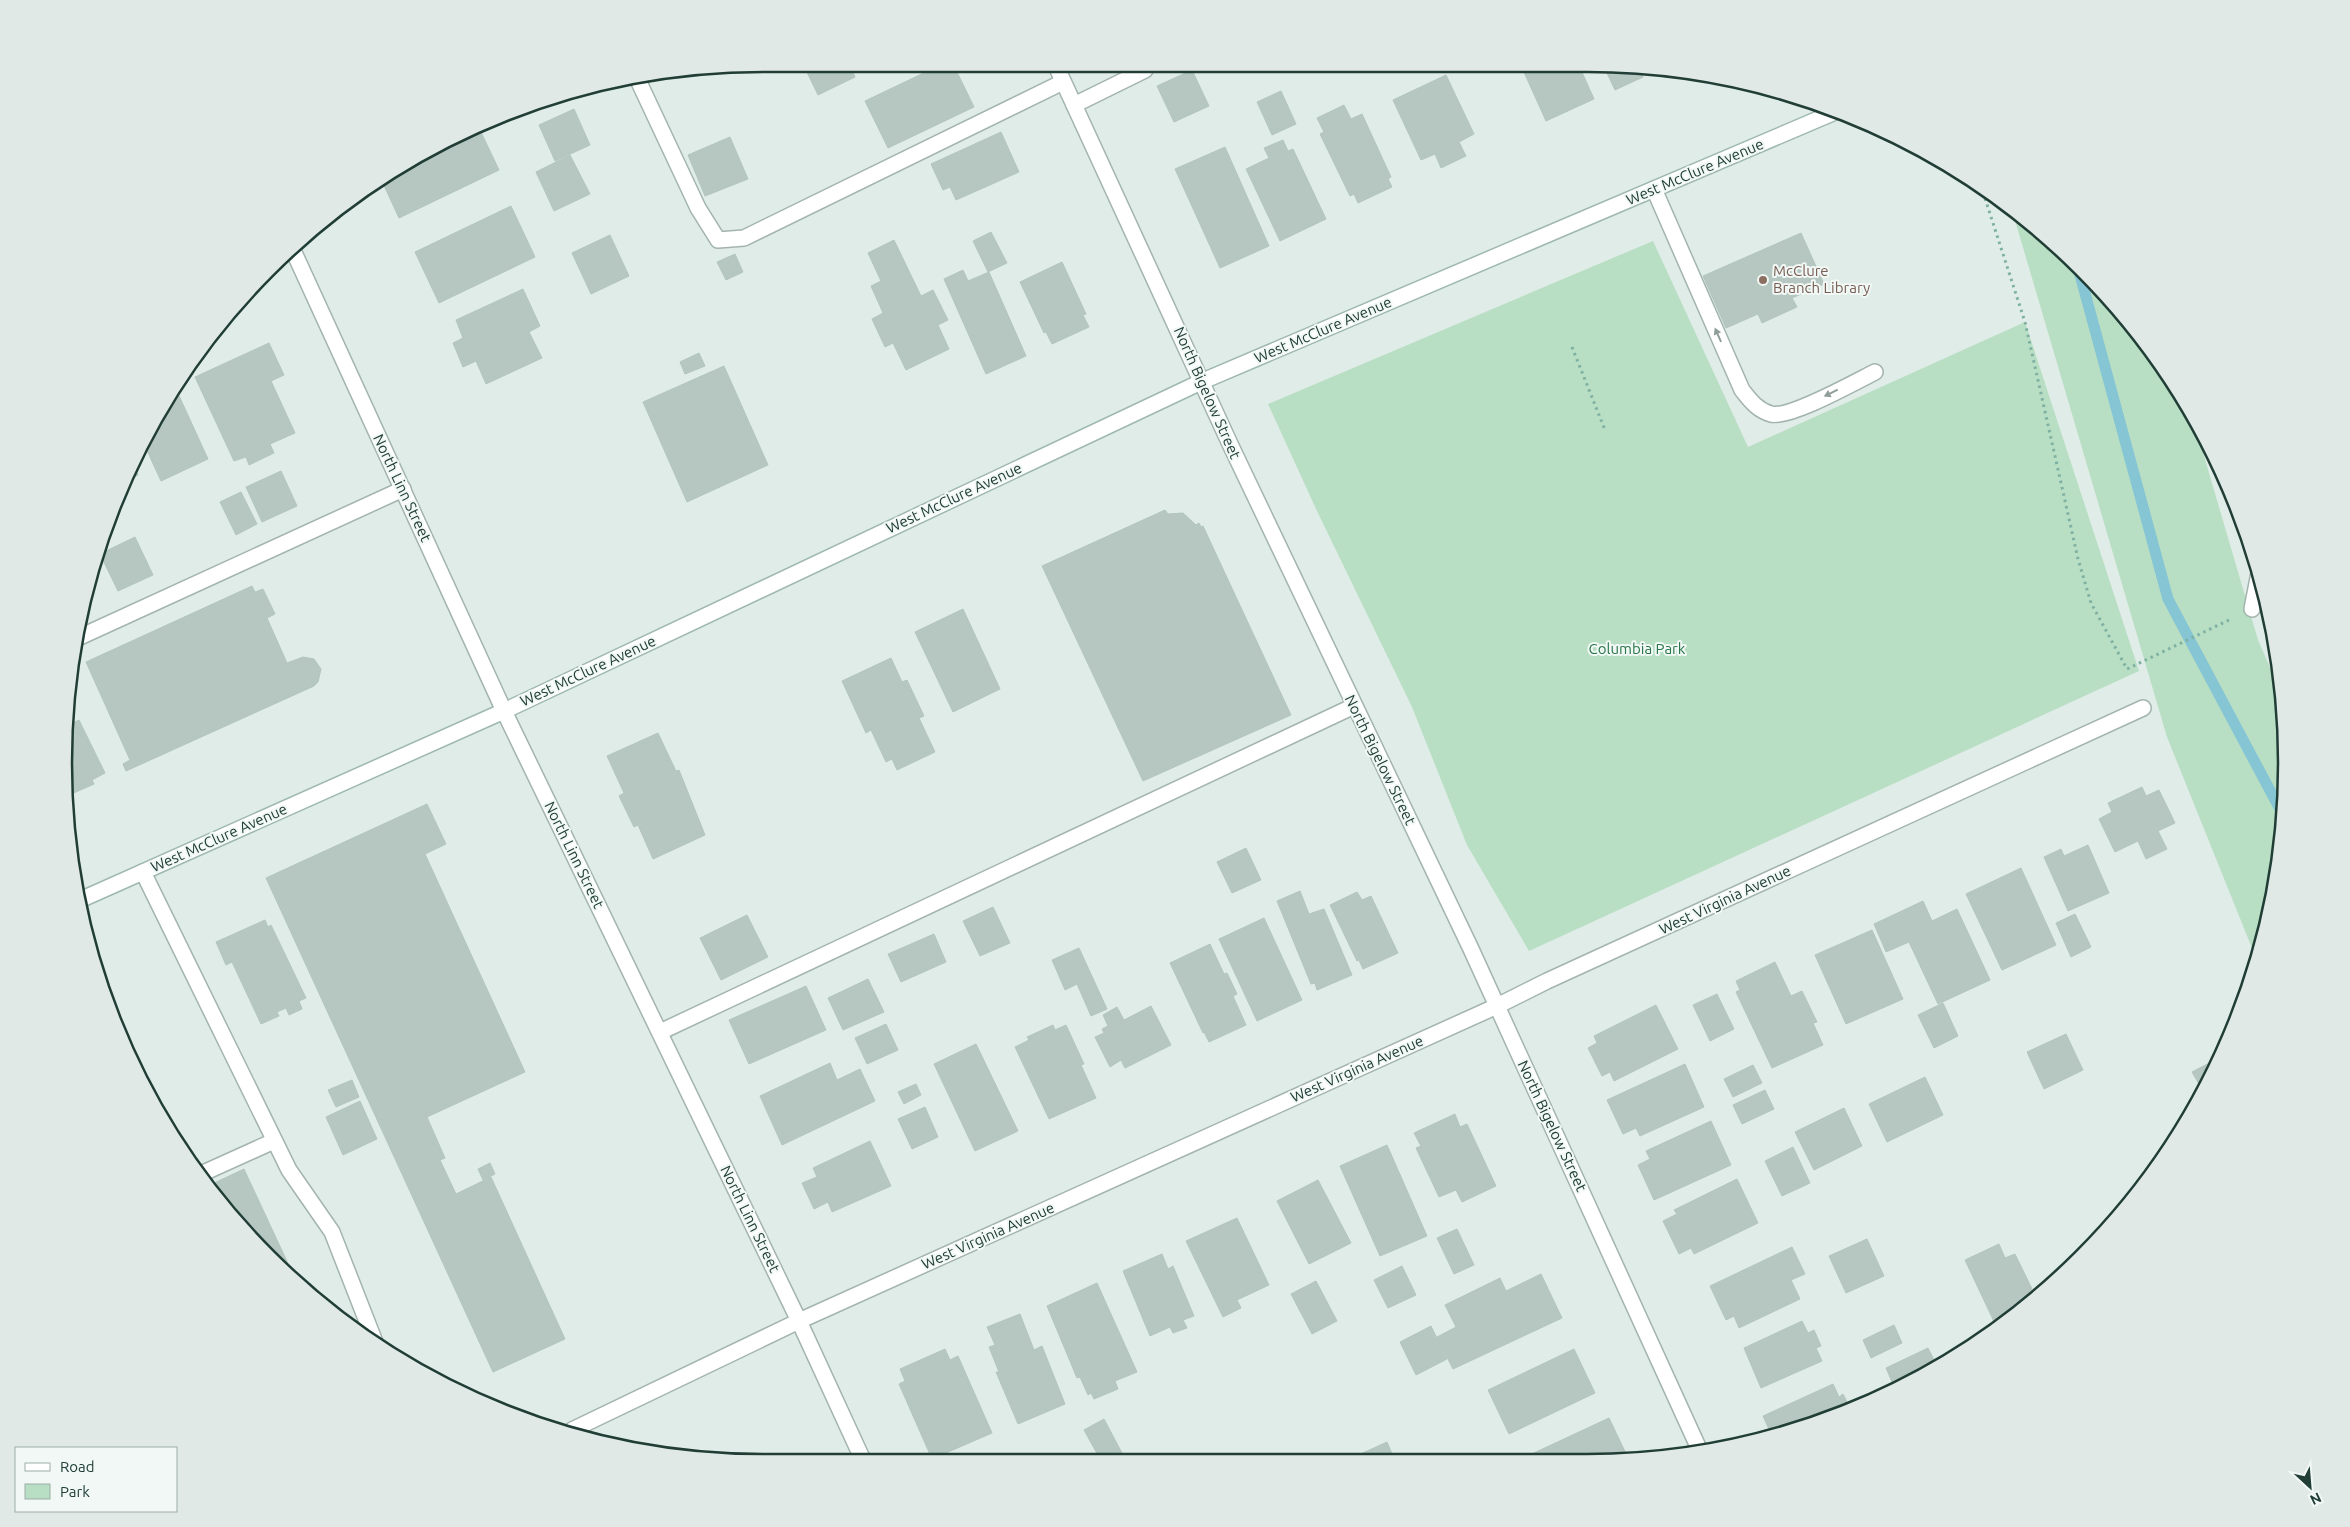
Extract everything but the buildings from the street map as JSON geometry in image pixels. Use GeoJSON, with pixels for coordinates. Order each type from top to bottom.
{"type":"FeatureCollection","features":[{"type":"Feature","properties":{"kind":"street"},"geometry":{"type":"LineString","coordinates":[[1074,105],[1141,72]]}},
{"type":"Feature","properties":{"kind":"street"},"geometry":{"type":"LineString","coordinates":[[640,84],[698,208],[718,240],[744,238],[1061,76]]}},
{"type":"Feature","properties":{"kind":"street","name":"North Bigelow Street"},"geometry":{"type":"LineString","coordinates":[[1061,76],[1230,444],[1497,1006],[1697,1445]]}},
{"type":"Feature","properties":{"kind":"street","name":"West McClure Avenue"},"geometry":{"type":"LineString","coordinates":[[86,897],[504,711],[1202,381],[1826,116]]}},
{"type":"Feature","properties":{"kind":"street"},"geometry":{"type":"LineString","coordinates":[[1654,189],[1742,390],[1752,404],[1772,414],[1795,410],[1874,372]]}},
{"type":"Feature","properties":{"kind":"street","name":"North Linn Street"},"geometry":{"type":"LineString","coordinates":[[295,256],[504,711],[799,1321],[860,1454]]}},
{"type":"Feature","properties":{"kind":"street"},"geometry":{"type":"LineString","coordinates":[[85,635],[403,489]]}},
{"type":"Feature","properties":{"kind":"street"},"geometry":{"type":"LineString","coordinates":[[2252,609],[2255,591]]}},
{"type":"Feature","properties":{"kind":"street"},"geometry":{"type":"LineString","coordinates":[[660,1032],[1354,706]]}},
{"type":"Feature","properties":{"kind":"street","name":"West Virginia Avenue"},"geometry":{"type":"LineString","coordinates":[[576,1428],[799,1321],[1497,1006],[1556,977],[2142,708]]}},
{"type":"Feature","properties":{"kind":"street"},"geometry":{"type":"LineString","coordinates":[[143,872],[289,1170],[332,1232],[371,1332]]}},
{"type":"Feature","properties":{"kind":"street"},"geometry":{"type":"LineString","coordinates":[[206,1172],[274,1141]]}},
{"type":"Feature","properties":{"kind":"path"},"geometry":{"type":"LineString","coordinates":[[1985,200],[2025,322],[2078,559],[2091,603],[2127,669],[2252,609]]}},
{"type":"Feature","properties":{"kind":"path"},"geometry":{"type":"LineString","coordinates":[[1572,347],[1605,430]]}},
{"type":"Feature","properties":{"kind":"green space"},"geometry":{"type":"Polygon","coordinates":[[[2016,222],[2075,275],[2135,343],[2185,418],[2203,452],[2258,640],[2272,673],[2278,764],[2276,809],[2272,854],[2252,948],[2167,737],[2016,222]]]}},
{"type":"Feature","properties":{"kind":"green space","name":"Columbia Park"},"geometry":{"type":"Polygon","coordinates":[[[1653,241],[1748,447],[2025,322],[2139,671],[1529,951],[1467,845],[1412,707],[1317,511],[1268,404],[1653,241]]]}},
{"type":"Feature","properties":{"kind":"waterway"},"geometry":{"type":"LineString","coordinates":[[2082,283],[2168,599],[2276,802]]}},
{"type":"Feature","properties":{"kind":"place","name":"McClure Branch Library"},"geometry":{"type":"Point","coordinates":[1763,280]}}]}
